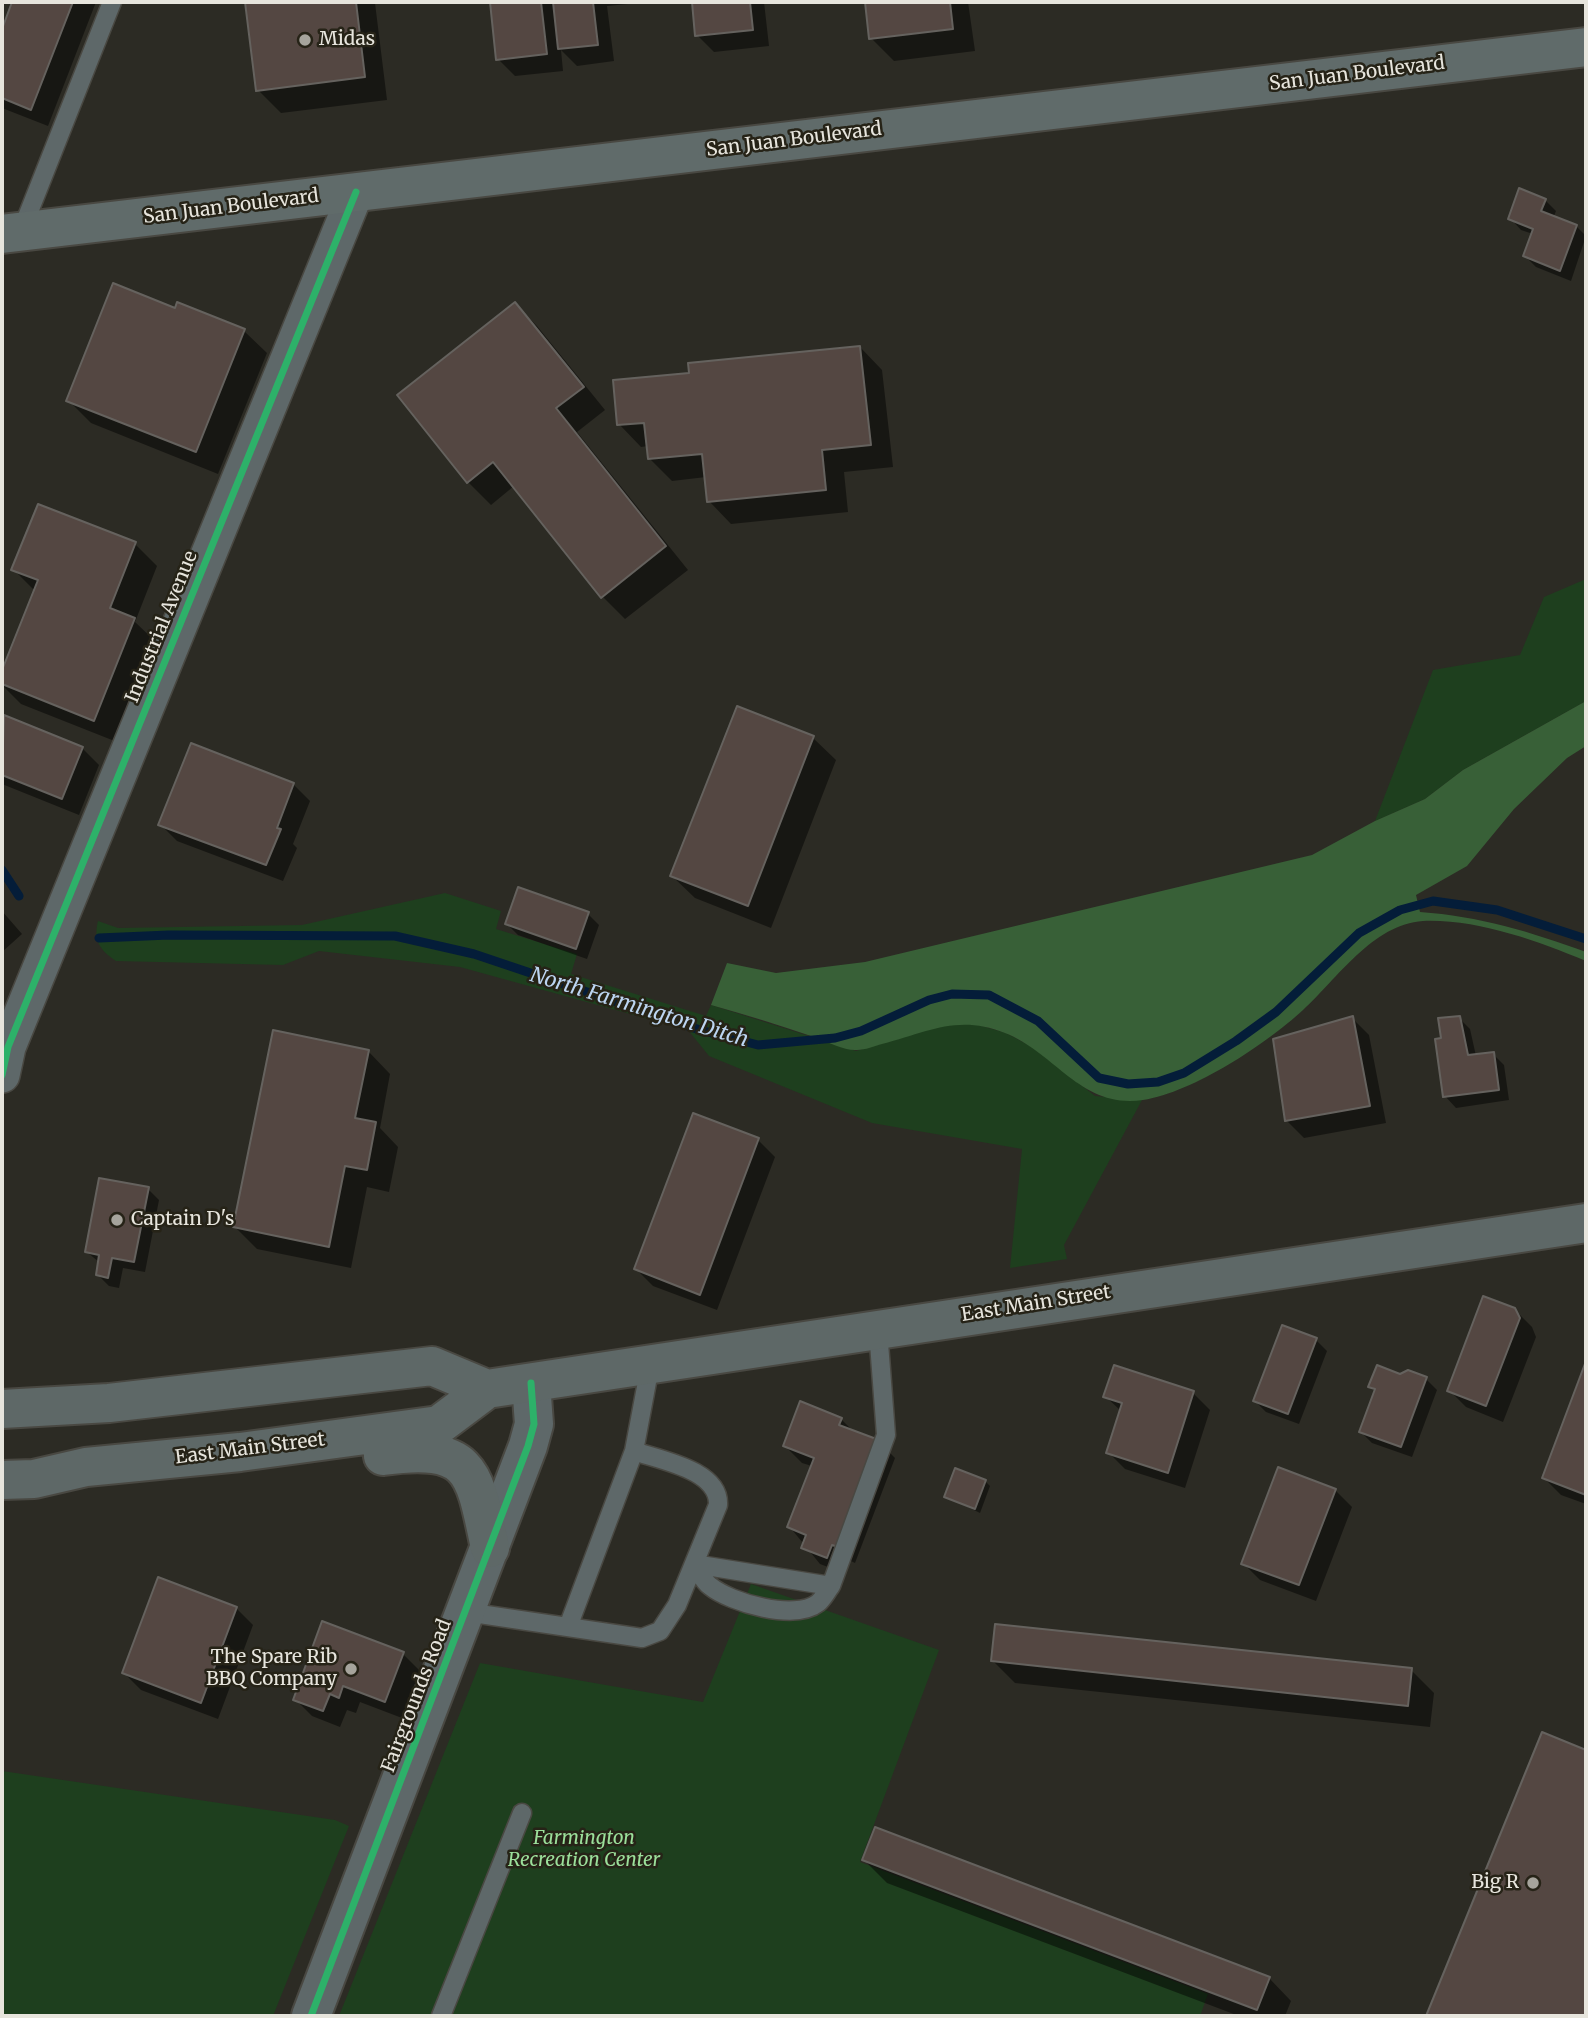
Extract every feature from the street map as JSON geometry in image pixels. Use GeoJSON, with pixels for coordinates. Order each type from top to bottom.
{"type":"FeatureCollection","features":[{"type":"Feature","properties":{"kind":"main road","name":"San Juan Boulevard"},"geometry":{"type":"LineString","coordinates":[[12,233],[1586,47]]}},
{"type":"Feature","properties":{"kind":"main road","name":"East Main Street"},"geometry":{"type":"LineString","coordinates":[[18,1480],[86,1467],[240,1452],[439,1425],[487,1389],[1586,1223]]}},
{"type":"Feature","properties":{"kind":"main road"},"geometry":{"type":"LineString","coordinates":[[2,1409],[109,1403],[432,1366],[487,1389]]}},
{"type":"Feature","properties":{"kind":"main road"},"geometry":{"type":"LineString","coordinates":[[18,1480],[93,1489],[433,1452],[461,1464],[470,1474],[479,1493],[491,1548]]}},
{"type":"Feature","properties":{"kind":"street","name":"Industrial Avenue"},"geometry":{"type":"LineString","coordinates":[[2,1075],[8,1047],[356,192]]}},
{"type":"Feature","properties":{"kind":"street","name":"Fairgrounds Road"},"geometry":{"type":"LineString","coordinates":[[311,2016],[491,1548],[534,1424],[531,1383]]}},
{"type":"Feature","properties":{"kind":"lane"},"geometry":{"type":"LineString","coordinates":[[12,233],[113,2]]}},
{"type":"Feature","properties":{"kind":"lane"},"geometry":{"type":"LineString","coordinates":[[694,1564],[708,1586],[734,1599],[773,1609],[801,1611],[818,1603],[831,1586],[886,1435],[878,1330]]}},
{"type":"Feature","properties":{"kind":"lane"},"geometry":{"type":"LineString","coordinates":[[568,1627],[634,1451],[650,1366]]}},
{"type":"Feature","properties":{"kind":"lane"},"geometry":{"type":"LineString","coordinates":[[466,1612],[642,1638],[660,1631],[677,1605],[718,1505],[718,1495],[706,1478],[634,1451]]}},
{"type":"Feature","properties":{"kind":"lane"},"geometry":{"type":"LineString","coordinates":[[694,1564],[831,1586]]}},
{"type":"Feature","properties":{"kind":"lane"},"geometry":{"type":"LineString","coordinates":[[441,2016],[522,1813]]}},
{"type":"Feature","properties":{"kind":"green space"},"geometry":{"type":"Polygon","coordinates":[[[1586,579],[1586,701],[1463,770],[1425,799],[1375,821],[1433,670],[1520,655],[1544,597],[1586,579]]]}},
{"type":"Feature","properties":{"kind":"green space"},"geometry":{"type":"Polygon","coordinates":[[[1586,701],[1586,746],[1567,758],[1514,809],[1467,866],[1416,895],[1420,912],[1484,921],[1525,932],[1586,952],[1586,961],[1527,939],[1486,928],[1444,921],[1405,924],[1372,942],[1303,1010],[1250,1051],[1206,1077],[1163,1095],[1143,1100],[1121,1101],[1102,1096],[1086,1088],[1023,1042],[988,1028],[972,1025],[943,1027],[867,1049],[852,1050],[711,1005],[727,963],[776,973],[865,962],[1312,855],[1375,821],[1425,799],[1463,770],[1586,701]]]}},
{"type":"Feature","properties":{"kind":"green space"},"geometry":{"type":"Polygon","coordinates":[[[445,893],[501,911],[496,929],[577,954],[571,974],[706,1016],[711,1005],[856,1051],[947,1024],[975,1024],[1006,1033],[1034,1048],[1095,1096],[1142,1100],[1064,1245],[1067,1259],[1010,1268],[1022,1149],[872,1123],[709,1056],[688,1030],[460,967],[319,951],[283,965],[116,961],[102,949],[96,934],[98,921],[118,928],[302,925],[445,893]]]}},
{"type":"Feature","properties":{"kind":"green space","name":"Farmington Recreation Center"},"geometry":{"type":"Polygon","coordinates":[[[751,1584],[939,1650],[860,1862],[1208,1994],[1200,2016],[339,2016],[480,1663],[703,1702],[751,1584]]]}},
{"type":"Feature","properties":{"kind":"green space"},"geometry":{"type":"Polygon","coordinates":[[[2,1771],[335,1820],[349,1826],[273,2016],[2,2016],[2,1771]]]}},
{"type":"Feature","properties":{"kind":"building"},"geometry":{"type":"Polygon","coordinates":[[[12,2],[73,2],[31,110],[2,98],[2,29],[12,2]]]}},
{"type":"Feature","properties":{"kind":"building","name":"Midas"},"geometry":{"type":"Polygon","coordinates":[[[245,2],[356,2],[365,77],[256,91],[245,2]]]}},
{"type":"Feature","properties":{"kind":"building"},"geometry":{"type":"Polygon","coordinates":[[[490,2],[541,2],[547,54],[496,60],[490,2]]]}},
{"type":"Feature","properties":{"kind":"building"},"geometry":{"type":"Polygon","coordinates":[[[553,2],[593,2],[598,45],[558,49],[553,2]]]}},
{"type":"Feature","properties":{"kind":"building"},"geometry":{"type":"Polygon","coordinates":[[[692,2],[750,2],[753,30],[695,36],[692,2]]]}},
{"type":"Feature","properties":{"kind":"building"},"geometry":{"type":"Polygon","coordinates":[[[865,2],[950,2],[953,29],[869,39],[865,2]]]}},
{"type":"Feature","properties":{"kind":"building"},"geometry":{"type":"Polygon","coordinates":[[[1519,188],[1546,199],[1541,211],[1577,225],[1560,271],[1523,256],[1533,229],[1508,219],[1519,188]]]}},
{"type":"Feature","properties":{"kind":"building"},"geometry":{"type":"Polygon","coordinates":[[[113,283],[175,308],[177,302],[245,329],[196,452],[66,401],[113,283]]]}},
{"type":"Feature","properties":{"kind":"building"},"geometry":{"type":"Polygon","coordinates":[[[515,302],[584,387],[556,408],[666,546],[601,598],[493,462],[467,483],[397,395],[515,302]]]}},
{"type":"Feature","properties":{"kind":"building"},"geometry":{"type":"Polygon","coordinates":[[[860,346],[871,445],[822,450],[826,490],[707,502],[702,454],[648,459],[644,423],[617,425],[613,380],[689,373],[688,363],[860,346]]]}},
{"type":"Feature","properties":{"kind":"building"},"geometry":{"type":"Polygon","coordinates":[[[38,504],[136,542],[110,608],[135,618],[94,721],[2,684],[2,670],[38,580],[11,570],[38,504]]]}},
{"type":"Feature","properties":{"kind":"building"},"geometry":{"type":"Polygon","coordinates":[[[737,706],[814,736],[748,906],[670,876],[737,706]]]}},
{"type":"Feature","properties":{"kind":"building"},"geometry":{"type":"Polygon","coordinates":[[[4,715],[83,747],[62,799],[2,775],[4,715]]]}},
{"type":"Feature","properties":{"kind":"building"},"geometry":{"type":"Polygon","coordinates":[[[191,743],[294,783],[277,828],[281,829],[266,865],[158,825],[191,743]]]}},
{"type":"Feature","properties":{"kind":"building"},"geometry":{"type":"Polygon","coordinates":[[[518,887],[589,912],[576,949],[505,924],[518,887]]]}},
{"type":"Feature","properties":{"kind":"building"},"geometry":{"type":"Polygon","coordinates":[[[1353,1016],[1370,1106],[1285,1121],[1273,1039],[1353,1016]]]}},
{"type":"Feature","properties":{"kind":"building"},"geometry":{"type":"Polygon","coordinates":[[[1460,1016],[1468,1055],[1494,1052],[1499,1090],[1443,1097],[1435,1039],[1441,1038],[1438,1018],[1460,1016]]]}},
{"type":"Feature","properties":{"kind":"building"},"geometry":{"type":"Polygon","coordinates":[[[273,1030],[369,1050],[355,1118],[376,1122],[367,1170],[345,1166],[329,1247],[233,1227],[273,1030]]]}},
{"type":"Feature","properties":{"kind":"building"},"geometry":{"type":"Polygon","coordinates":[[[693,1113],[759,1138],[700,1295],[634,1269],[693,1113]]]}},
{"type":"Feature","properties":{"kind":"building","name":"Captain D's"},"geometry":{"type":"Polygon","coordinates":[[[99,1178],[149,1187],[134,1262],[112,1258],[108,1278],[96,1275],[99,1255],[85,1252],[99,1178]]]}},
{"type":"Feature","properties":{"kind":"building"},"geometry":{"type":"Polygon","coordinates":[[[1483,1296],[1515,1308],[1520,1318],[1486,1406],[1447,1391],[1483,1296]]]}},
{"type":"Feature","properties":{"kind":"building"},"geometry":{"type":"Polygon","coordinates":[[[1282,1325],[1317,1338],[1288,1414],[1253,1401],[1282,1325]]]}},
{"type":"Feature","properties":{"kind":"building"},"geometry":{"type":"Polygon","coordinates":[[[1586,1361],[1586,1495],[1542,1478],[1586,1361]]]}},
{"type":"Feature","properties":{"kind":"building"},"geometry":{"type":"Polygon","coordinates":[[[1114,1365],[1194,1391],[1168,1473],[1106,1453],[1122,1403],[1103,1397],[1114,1365]]]}},
{"type":"Feature","properties":{"kind":"building"},"geometry":{"type":"Polygon","coordinates":[[[1377,1365],[1400,1374],[1408,1370],[1427,1377],[1401,1447],[1359,1432],[1375,1389],[1368,1387],[1377,1365]]]}},
{"type":"Feature","properties":{"kind":"building"},"geometry":{"type":"Polygon","coordinates":[[[800,1401],[842,1418],[839,1425],[879,1440],[838,1547],[832,1545],[827,1558],[801,1548],[806,1535],[787,1527],[814,1458],[783,1446],[800,1401]]]}},
{"type":"Feature","properties":{"kind":"building"},"geometry":{"type":"Polygon","coordinates":[[[1278,1467],[1336,1489],[1299,1585],[1241,1564],[1278,1467]]]}},
{"type":"Feature","properties":{"kind":"building"},"geometry":{"type":"Polygon","coordinates":[[[955,1468],[986,1480],[975,1509],[944,1497],[955,1468]]]}},
{"type":"Feature","properties":{"kind":"building"},"geometry":{"type":"Polygon","coordinates":[[[158,1577],[237,1607],[201,1703],[122,1673],[158,1577]]]}},
{"type":"Feature","properties":{"kind":"building","name":"The Spare Rib BBQ Company"},"geometry":{"type":"Polygon","coordinates":[[[322,1621],[404,1652],[385,1702],[343,1686],[339,1698],[330,1694],[323,1711],[293,1700],[322,1621]]]}},
{"type":"Feature","properties":{"kind":"building"},"geometry":{"type":"Polygon","coordinates":[[[995,1624],[1412,1668],[1408,1706],[991,1661],[995,1624]]]}},
{"type":"Feature","properties":{"kind":"building","name":"Big R"},"geometry":{"type":"Polygon","coordinates":[[[1542,1732],[1586,1750],[1586,2016],[1426,2016],[1542,1732]]]}},
{"type":"Feature","properties":{"kind":"building"},"geometry":{"type":"Polygon","coordinates":[[[875,1827],[1270,1977],[1257,2010],[862,1860],[875,1827]]]}},
{"type":"Feature","properties":{"kind":"waterway","name":"North Farmington Ditch"},"geometry":{"type":"LineString","coordinates":[[2,870],[19,896]]}},
{"type":"Feature","properties":{"kind":"waterway","name":"North Farmington Ditch"},"geometry":{"type":"LineString","coordinates":[[99,938],[169,935],[395,936],[474,954],[700,1030],[758,1045],[835,1038],[861,1031],[929,1000],[952,994],[989,995],[1038,1021],[1099,1078],[1128,1084],[1158,1082],[1184,1073],[1236,1041],[1276,1012],[1359,933],[1400,910],[1433,901],[1497,910],[1586,939]]}},
{"type":"Feature","properties":{"kind":"cycle path"},"geometry":{"type":"LineString","coordinates":[[2,1075],[8,1047],[356,192]]}},
{"type":"Feature","properties":{"kind":"cycle path"},"geometry":{"type":"LineString","coordinates":[[311,2016],[528,1446],[534,1424],[531,1383]]}},
{"type":"Feature","properties":{"kind":"place","name":"Midas"},"geometry":{"type":"Point","coordinates":[305,40]}},
{"type":"Feature","properties":{"kind":"place","name":"Captain D's"},"geometry":{"type":"Point","coordinates":[117,1220]}},
{"type":"Feature","properties":{"kind":"place","name":"The Spare Rib BBQ Company"},"geometry":{"type":"Point","coordinates":[351,1669]}},
{"type":"Feature","properties":{"kind":"place","name":"Big R"},"geometry":{"type":"Point","coordinates":[1533,1883]}}]}
